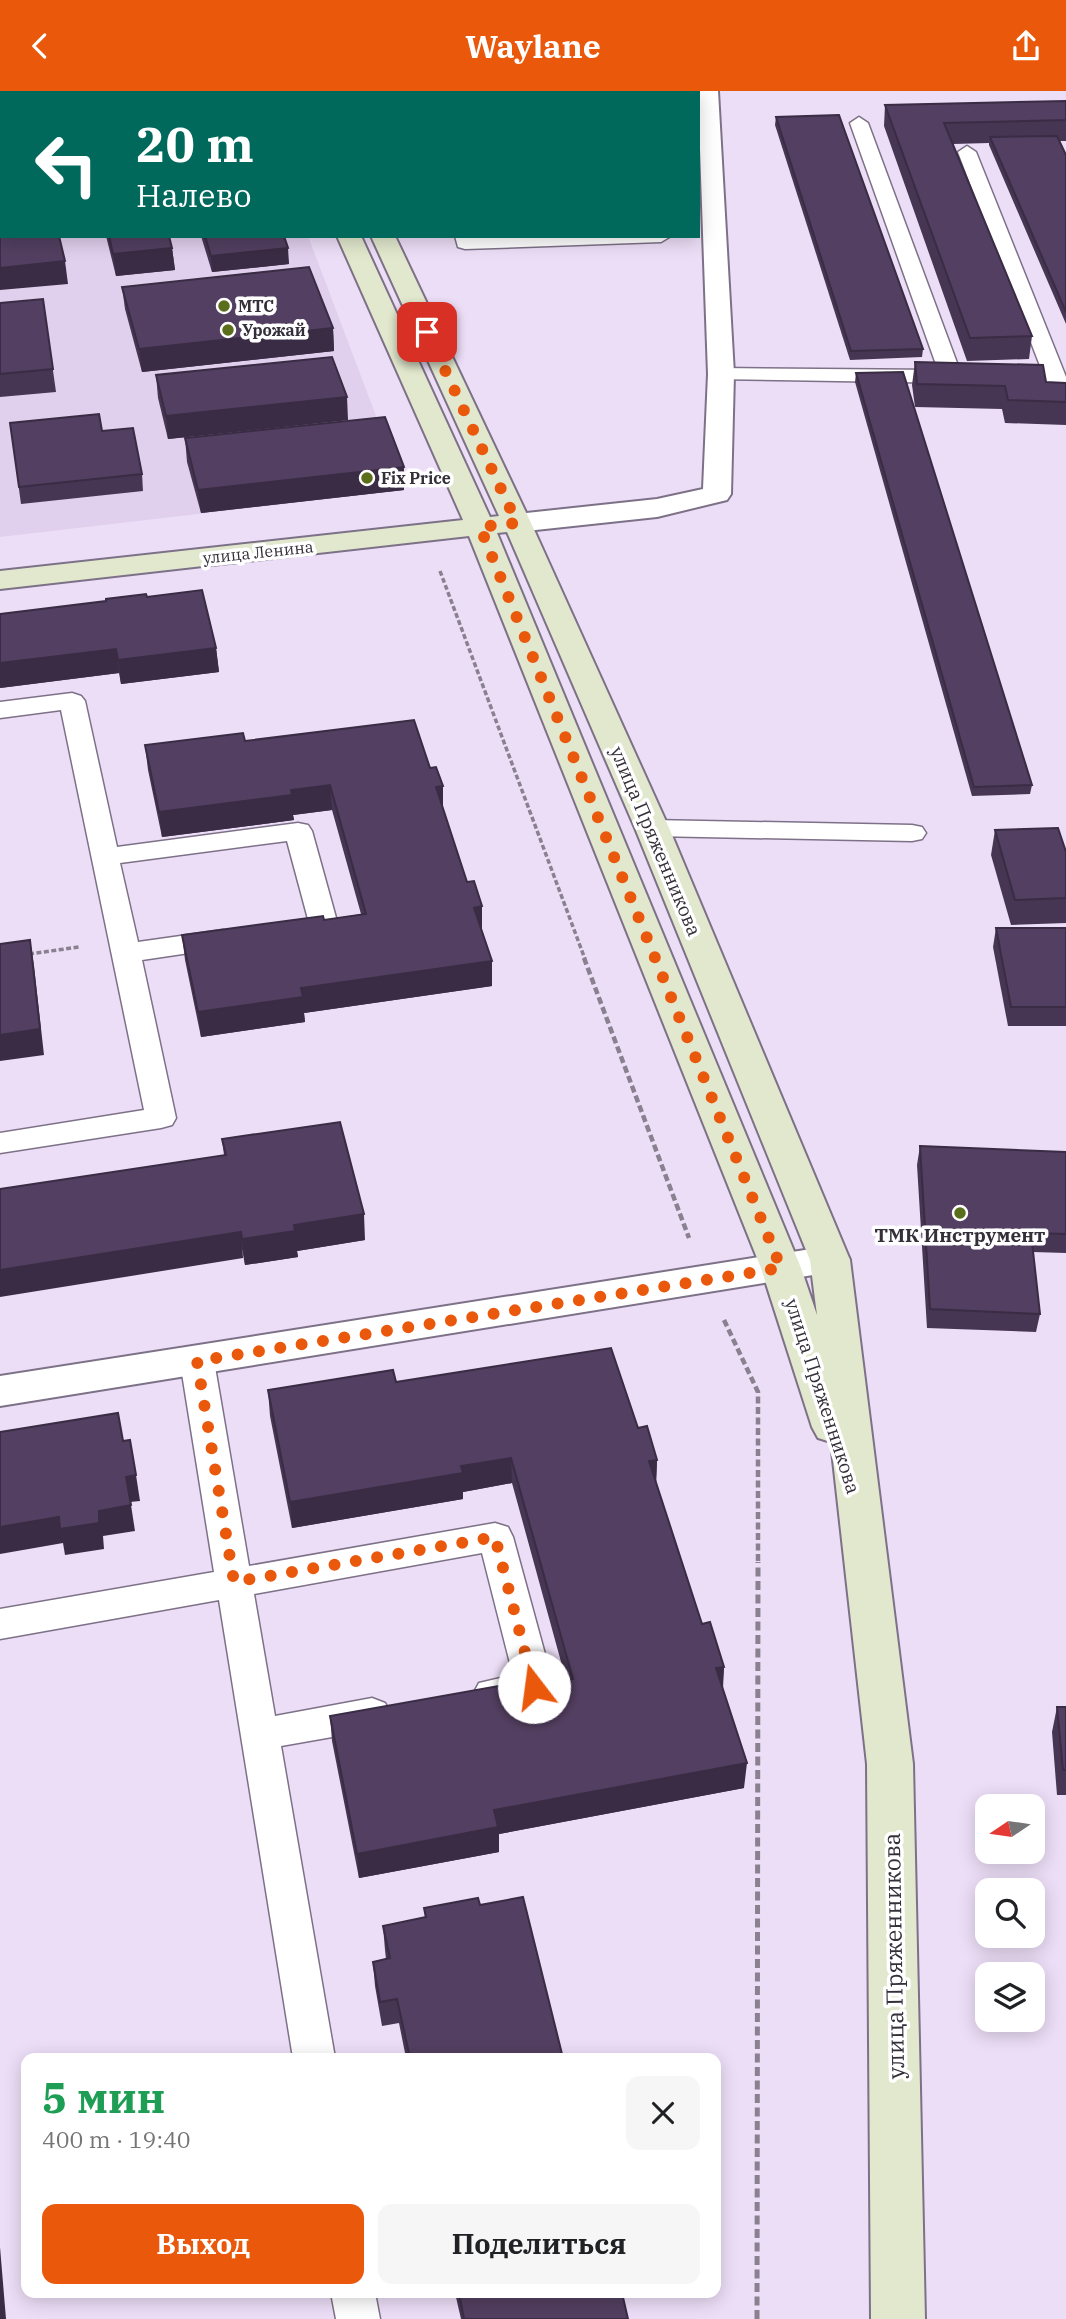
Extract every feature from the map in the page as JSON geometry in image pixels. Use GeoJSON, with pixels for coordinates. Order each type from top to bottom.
{"type":"FeatureCollection","features":[{"type":"Feature","properties":{"kind":"main road","name":"улица Пряженникова"},"geometry":{"type":"LineString","coordinates":[[350,238],[480,527],[781,1268],[860,1511]]}},
{"type":"Feature","properties":{"kind":"main road","name":"улица Пряженникова"},"geometry":{"type":"LineString","coordinates":[[384,238],[517,523],[652,828],[830,1259],[890,1764],[898,2319]]}},
{"type":"Feature","properties":{"kind":"main road","name":"улица Ленина"},"geometry":{"type":"LineString","coordinates":[[0,580],[517,523]]}},
{"type":"Feature","properties":{"kind":"street"},"geometry":{"type":"LineString","coordinates":[[517,523],[657,508],[718,494],[721,374],[706,235],[707,91]]}},
{"type":"Feature","properties":{"kind":"street"},"geometry":{"type":"LineString","coordinates":[[0,1391],[830,1259]]}},
{"type":"Feature","properties":{"kind":"lane"},"geometry":{"type":"LineString","coordinates":[[859,123],[951,377]]}},
{"type":"Feature","properties":{"kind":"lane"},"geometry":{"type":"LineString","coordinates":[[967,152],[1062,385],[1032,382]]}},
{"type":"Feature","properties":{"kind":"lane"},"geometry":{"type":"LineString","coordinates":[[465,238],[465,243],[569,238]]}},
{"type":"Feature","properties":{"kind":"lane"},"geometry":{"type":"LineString","coordinates":[[721,374],[978,378]]}},
{"type":"Feature","properties":{"kind":"lane"},"geometry":{"type":"LineString","coordinates":[[0,710],[72,701],[161,1118],[0,1143]]}},
{"type":"Feature","properties":{"kind":"lane"},"geometry":{"type":"LineString","coordinates":[[652,828],[912,834]]}},
{"type":"Feature","properties":{"kind":"lane"},"geometry":{"type":"LineString","coordinates":[[105,857],[298,831],[324,925],[258,935],[125,946]]}},
{"type":"Feature","properties":{"kind":"lane"},"geometry":{"type":"LineString","coordinates":[[197,1361],[313,2053]]}},
{"type":"Feature","properties":{"kind":"lane"},"geometry":{"type":"LineString","coordinates":[[0,1624],[495,1537],[534,1687],[466,1698]]}},
{"type":"Feature","properties":{"kind":"lane"},"geometry":{"type":"LineString","coordinates":[[260,1734],[411,1708]]}},
{"type":"Feature","properties":{"kind":"lane"},"geometry":{"type":"LineString","coordinates":[[354,2298],[358,2319]]}},
{"type":"Feature","properties":{"kind":"path"},"geometry":{"type":"LineString","coordinates":[[27,955],[125,946]]}},
{"type":"Feature","properties":{"kind":"shaded area"},"geometry":{"type":"Polygon","coordinates":[[[0,238],[309,238],[404,490],[0,537],[0,238]]]}},
{"type":"Feature","properties":{"kind":"building"},"geometry":{"type":"Polygon","coordinates":[[[1066,101],[1066,120],[944,123],[1032,336],[970,338],[885,105],[1066,101]]]}},
{"type":"Feature","properties":{"kind":"building"},"geometry":{"type":"Polygon","coordinates":[[[839,115],[923,349],[851,351],[776,117],[839,115]]]}},
{"type":"Feature","properties":{"kind":"building"},"geometry":{"type":"Polygon","coordinates":[[[1057,136],[1066,155],[1066,312],[990,137],[1057,136]]]}},
{"type":"Feature","properties":{"kind":"building"},"geometry":{"type":"Polygon","coordinates":[[[0,238],[59,238],[65,261],[0,268],[0,238]]]}},
{"type":"Feature","properties":{"kind":"building"},"geometry":{"type":"Polygon","coordinates":[[[109,238],[170,238],[172,248],[113,254],[109,238]]]}},
{"type":"Feature","properties":{"kind":"building"},"geometry":{"type":"Polygon","coordinates":[[[206,238],[285,238],[288,248],[211,256],[206,238]]]}},
{"type":"Feature","properties":{"kind":"building","name":"Урожай"},"geometry":{"type":"Polygon","coordinates":[[[309,267],[333,328],[139,349],[122,287],[309,267]]]}},
{"type":"Feature","properties":{"kind":"building"},"geometry":{"type":"Polygon","coordinates":[[[43,299],[53,369],[0,374],[0,303],[43,299]]]}},
{"type":"Feature","properties":{"kind":"building"},"geometry":{"type":"Polygon","coordinates":[[[332,357],[347,397],[166,416],[156,375],[332,357]]]}},
{"type":"Feature","properties":{"kind":"building"},"geometry":{"type":"Polygon","coordinates":[[[915,362],[1043,365],[1046,382],[1066,383],[1066,402],[1008,400],[1005,386],[917,384],[915,362]]]}},
{"type":"Feature","properties":{"kind":"building"},"geometry":{"type":"Polygon","coordinates":[[[903,372],[1032,785],[974,787],[856,373],[903,372]]]}},
{"type":"Feature","properties":{"kind":"building"},"geometry":{"type":"Polygon","coordinates":[[[99,414],[102,431],[133,428],[142,474],[19,487],[10,423],[99,414]]]}},
{"type":"Feature","properties":{"kind":"building"},"geometry":{"type":"Polygon","coordinates":[[[385,417],[404,467],[198,490],[185,438],[385,417]]]}},
{"type":"Feature","properties":{"kind":"building"},"geometry":{"type":"Polygon","coordinates":[[[202,590],[216,648],[118,660],[116,649],[0,663],[0,614],[146,594],[147,597],[202,590]]]}},
{"type":"Feature","properties":{"kind":"building"},"geometry":{"type":"Polygon","coordinates":[[[414,720],[430,768],[436,767],[443,786],[436,787],[467,882],[474,881],[482,906],[474,908],[492,961],[301,988],[303,997],[198,1012],[182,935],[323,916],[324,920],[366,914],[330,785],[291,790],[292,795],[159,812],[145,745],[243,733],[245,741],[414,720]]]}},
{"type":"Feature","properties":{"kind":"building"},"geometry":{"type":"Polygon","coordinates":[[[1058,828],[1066,852],[1066,898],[1015,900],[995,830],[1058,828]]]}},
{"type":"Feature","properties":{"kind":"building"},"geometry":{"type":"Polygon","coordinates":[[[996,928],[1066,928],[1066,1007],[1011,1007],[996,928]]]}},
{"type":"Feature","properties":{"kind":"building"},"geometry":{"type":"Polygon","coordinates":[[[30,940],[40,1029],[0,1035],[0,944],[30,940]]]}},
{"type":"Feature","properties":{"kind":"building"},"geometry":{"type":"Polygon","coordinates":[[[340,1122],[364,1214],[294,1225],[295,1231],[242,1239],[241,1232],[0,1270],[0,1189],[226,1155],[222,1139],[340,1122]]]}},
{"type":"Feature","properties":{"kind":"building"},"geometry":{"type":"Polygon","coordinates":[[[920,1146],[1066,1152],[1066,1234],[1031,1233],[1040,1314],[930,1309],[920,1146]]]}},
{"type":"Feature","properties":{"kind":"building"},"geometry":{"type":"Polygon","coordinates":[[[611,1348],[638,1428],[647,1426],[657,1460],[649,1461],[702,1624],[710,1622],[724,1667],[716,1668],[747,1763],[494,1810],[498,1827],[357,1854],[330,1716],[515,1683],[517,1689],[573,1679],[511,1458],[461,1466],[463,1473],[290,1502],[268,1390],[393,1370],[396,1382],[611,1348]]]}},
{"type":"Feature","properties":{"kind":"building"},"geometry":{"type":"Polygon","coordinates":[[[118,1413],[123,1441],[130,1440],[136,1475],[126,1477],[131,1505],[99,1511],[99,1523],[60,1529],[59,1517],[0,1527],[0,1432],[118,1413]]]}},
{"type":"Feature","properties":{"kind":"building"},"geometry":{"type":"Polygon","coordinates":[[[1057,1707],[1066,1707],[1066,1770],[1063,1770],[1057,1707]]]}},
{"type":"Feature","properties":{"kind":"building"},"geometry":{"type":"Polygon","coordinates":[[[523,1897],[562,2053],[409,2053],[397,1999],[380,2002],[373,1962],[390,1958],[383,1926],[426,1917],[424,1908],[478,1898],[480,1905],[523,1897]]]}},
{"type":"Feature","properties":{"kind":"building"},"geometry":{"type":"Polygon","coordinates":[[[460,2298],[623,2298],[628,2319],[464,2319],[460,2298]]]}},
{"type":"Feature","properties":{"kind":"place","name":"МТС"},"geometry":{"type":"Point","coordinates":[224,306]}},
{"type":"Feature","properties":{"kind":"place","name":"Урожай"},"geometry":{"type":"Point","coordinates":[228,330]}},
{"type":"Feature","properties":{"kind":"place","name":"Fix Price"},"geometry":{"type":"Point","coordinates":[367,478]}},
{"type":"Feature","properties":{"kind":"place","name":"ТМК Инструмент"},"geometry":{"type":"Point","coordinates":[960,1213]}},
{"type":"Feature","properties":{"kind":"route"},"geometry":{"type":"LineString","coordinates":[[427,332],[517,523],[480,527],[781,1268],[197,1361],[234,1582],[495,1537],[534,1687]]}}]}
